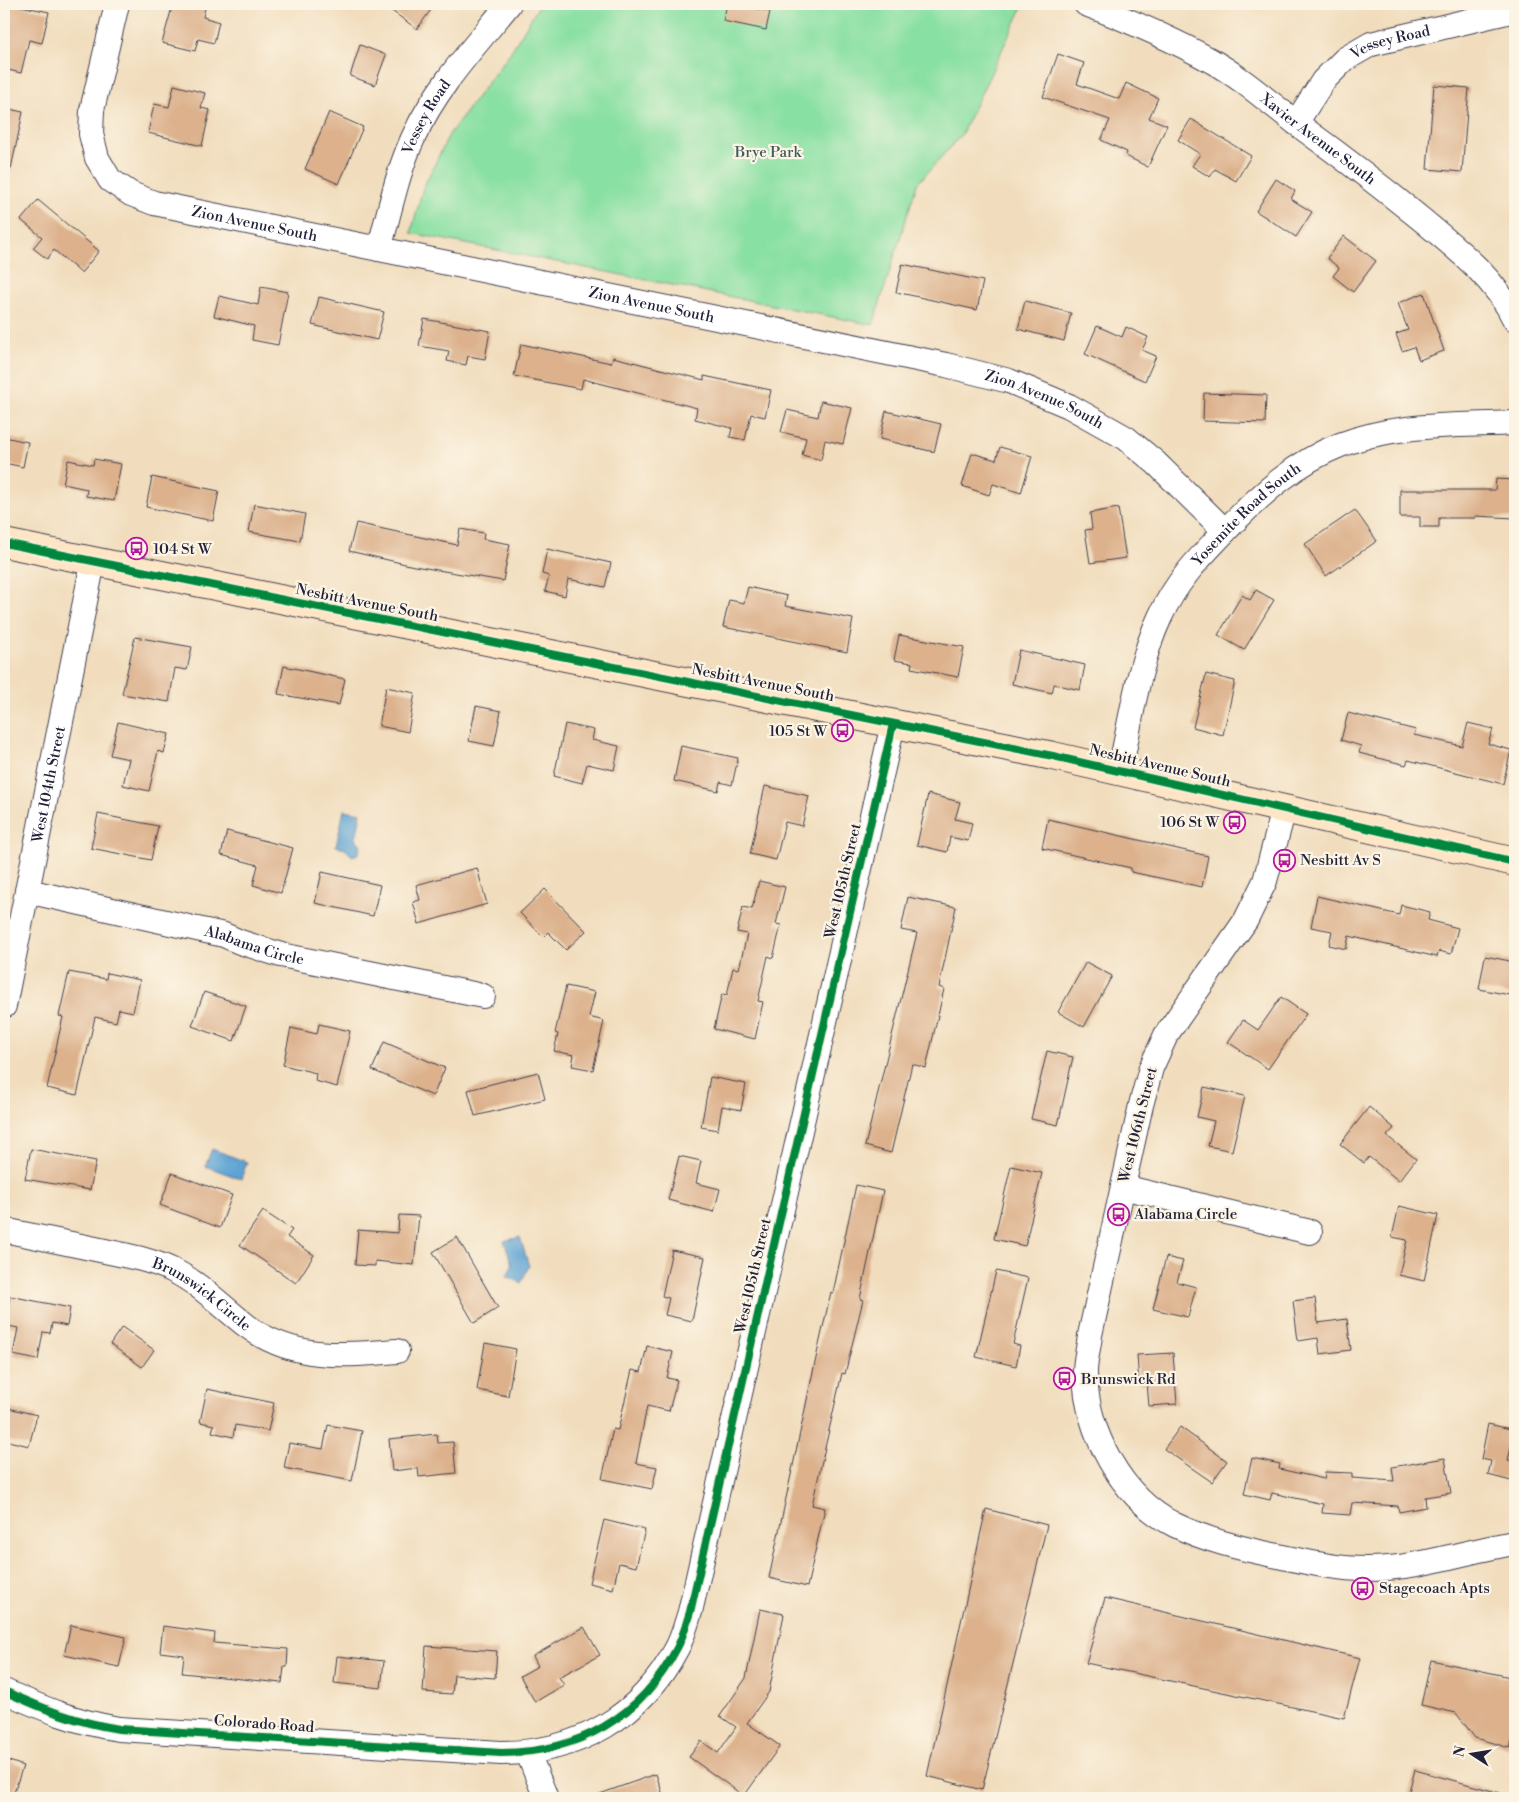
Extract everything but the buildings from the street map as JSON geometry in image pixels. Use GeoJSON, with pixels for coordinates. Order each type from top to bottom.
{"type":"FeatureCollection","features":[{"type":"Feature","properties":{"kind":"street","name":"Zion Avenue South"},"geometry":{"type":"LineString","coordinates":[[117,4],[92,110],[91,134],[97,158],[110,180],[131,194],[154,203],[946,365],[1009,381],[1069,406],[1126,438],[1156,463],[1226,530]]}},
{"type":"Feature","properties":{"kind":"street","name":"Vessey Road"},"geometry":{"type":"LineString","coordinates":[[379,249],[397,179],[414,135],[437,95],[464,57],[509,4]]}},
{"type":"Feature","properties":{"kind":"street","name":"Xavier Avenue South"},"geometry":{"type":"LineString","coordinates":[[1086,4],[1171,39],[1211,61],[1374,180],[1448,242],[1487,278],[1506,301],[1515,320]]}},
{"type":"Feature","properties":{"kind":"street","name":"Vessey Road"},"geometry":{"type":"LineString","coordinates":[[1296,123],[1324,81],[1346,59],[1371,44],[1515,10]]}},
{"type":"Feature","properties":{"kind":"street","name":"Yosemite Road South"},"geometry":{"type":"LineString","coordinates":[[1120,770],[1147,651],[1159,618],[1175,586],[1197,558],[1259,496],[1297,468],[1339,445],[1384,432],[1432,427],[1515,423]]}},
{"type":"Feature","properties":{"kind":"street","name":"Nesbitt Avenue South"},"geometry":{"type":"LineString","coordinates":[[4,544],[1120,770],[1515,862]]}},
{"type":"Feature","properties":{"kind":"street","name":"West 104th Street"},"geometry":{"type":"LineString","coordinates":[[4,1006],[93,562]]}},
{"type":"Feature","properties":{"kind":"street","name":"West 105th Street"},"geometry":{"type":"LineString","coordinates":[[528,1753],[574,1742],[606,1726],[635,1704],[659,1677],[678,1647],[690,1612],[893,724]]}},
{"type":"Feature","properties":{"kind":"street","name":"West 106th Street"},"geometry":{"type":"LineString","coordinates":[[1284,809],[1265,880],[1246,920],[1166,1035],[1151,1068],[1090,1334],[1085,1371],[1089,1408],[1105,1450],[1119,1475],[1143,1502],[1174,1524],[1207,1539],[1311,1563],[1365,1569],[1419,1565],[1515,1543]]}},
{"type":"Feature","properties":{"kind":"street","name":"Alabama Circle"},"geometry":{"type":"LineString","coordinates":[[27,891],[224,935],[281,955],[483,996]]}},
{"type":"Feature","properties":{"kind":"street"},"geometry":{"type":"LineString","coordinates":[[1123,1186],[1310,1232]]}},
{"type":"Feature","properties":{"kind":"street","name":"Brunswick Circle"},"geometry":{"type":"LineString","coordinates":[[4,1230],[144,1260],[173,1270],[199,1285],[248,1327],[278,1343],[312,1354],[347,1356],[397,1352]]}},
{"type":"Feature","properties":{"kind":"street","name":"Colorado Road"},"geometry":{"type":"LineString","coordinates":[[4,1692],[51,1712],[76,1720],[119,1729],[528,1753]]}},
{"type":"Feature","properties":{"kind":"street"},"geometry":{"type":"LineString","coordinates":[[528,1753],[546,1798]]}},
{"type":"Feature","properties":{"kind":"green space","name":"Brye Park"},"geometry":{"type":"Polygon","coordinates":[[[540,4],[1024,4],[961,135],[917,184],[873,325],[411,233],[423,188],[450,133],[510,53],[540,4]]]}},
{"type":"Feature","properties":{"kind":"water"},"geometry":{"type":"Polygon","coordinates":[[[344,810],[361,813],[356,839],[361,845],[358,854],[352,856],[345,849],[336,846],[344,810]]]}},
{"type":"Feature","properties":{"kind":"water"},"geometry":{"type":"Polygon","coordinates":[[[212,1149],[247,1162],[241,1179],[205,1166],[212,1149]]]}},
{"type":"Feature","properties":{"kind":"water"},"geometry":{"type":"Polygon","coordinates":[[[520,1237],[529,1266],[521,1283],[507,1276],[512,1265],[504,1241],[520,1237]]]}},
{"type":"Feature","properties":{"kind":"cycle path"},"geometry":{"type":"LineString","coordinates":[[4,543],[1053,756],[1515,862]]}},
{"type":"Feature","properties":{"kind":"cycle path"},"geometry":{"type":"LineString","coordinates":[[4,1691],[60,1714],[88,1723],[119,1729],[501,1753],[529,1751],[556,1746],[581,1738],[626,1712],[645,1694],[677,1648],[690,1612],[893,724]]}},
{"type":"Feature","properties":{"kind":"place","name":"104 St W"},"geometry":{"type":"Point","coordinates":[137,549]}},
{"type":"Feature","properties":{"kind":"place","name":"105 St W"},"geometry":{"type":"Point","coordinates":[843,731]}},
{"type":"Feature","properties":{"kind":"place","name":"106 St W"},"geometry":{"type":"Point","coordinates":[1235,822]}},
{"type":"Feature","properties":{"kind":"place","name":"Nesbitt Av S"},"geometry":{"type":"Point","coordinates":[1284,860]}},
{"type":"Feature","properties":{"kind":"place","name":"Alabama Circle"},"geometry":{"type":"Point","coordinates":[1118,1214]}},
{"type":"Feature","properties":{"kind":"place","name":"Brunswick Rd"},"geometry":{"type":"Point","coordinates":[1065,1379]}},
{"type":"Feature","properties":{"kind":"place","name":"Stagecoach Apts"},"geometry":{"type":"Point","coordinates":[1363,1588]}}]}
